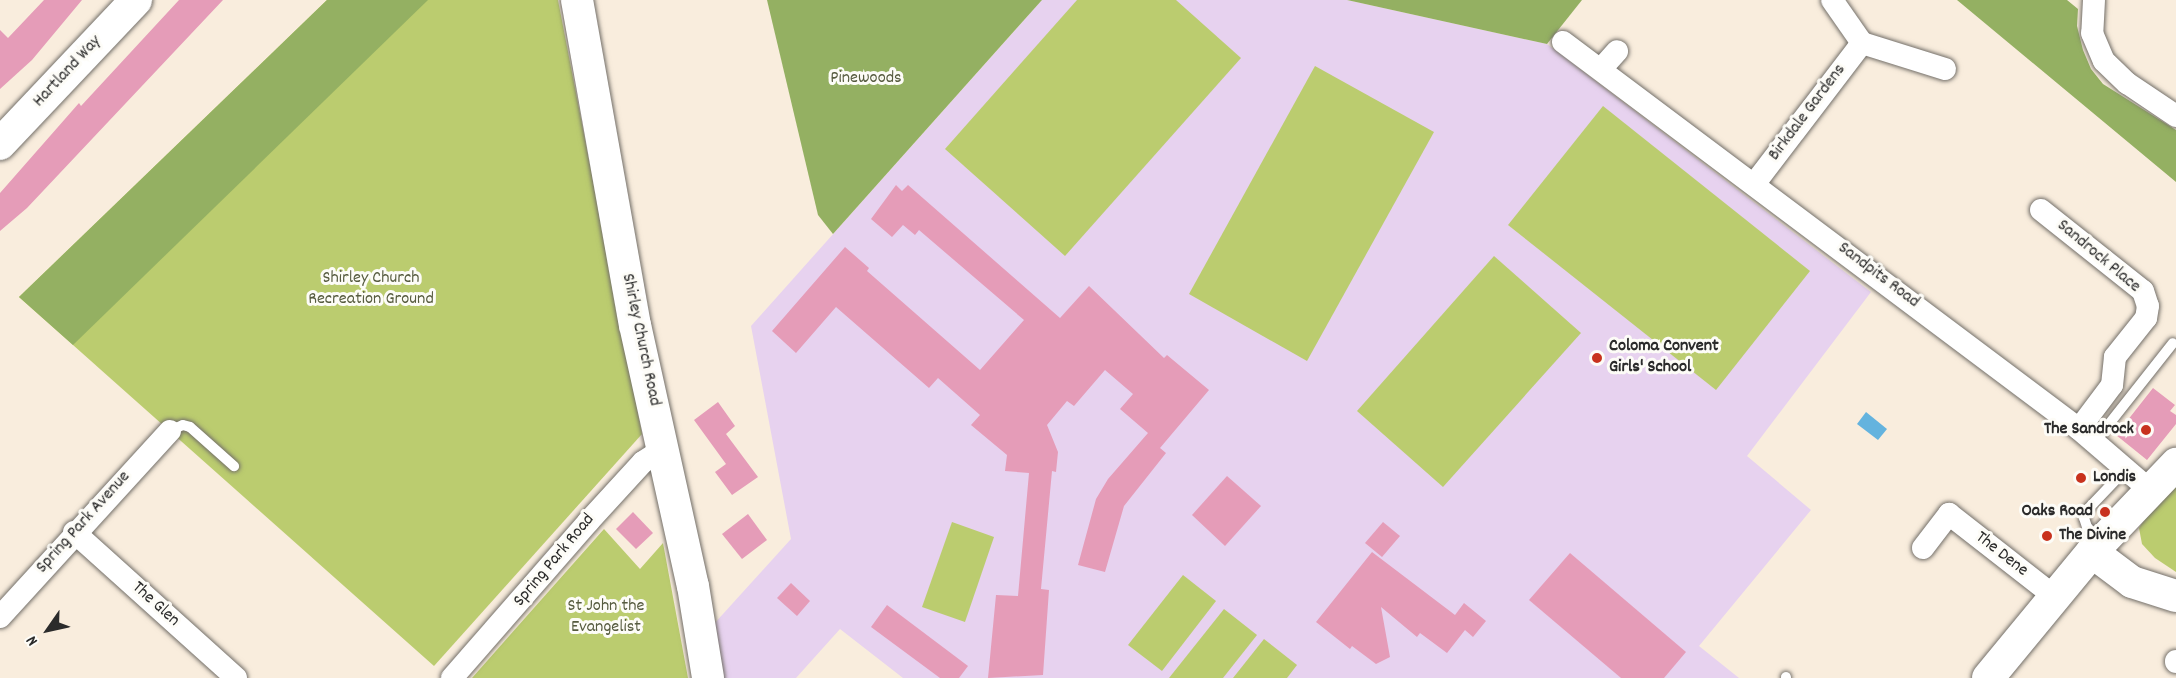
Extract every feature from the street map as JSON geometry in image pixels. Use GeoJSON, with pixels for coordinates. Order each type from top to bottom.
{"type":"FeatureCollection","features":[{"type":"Feature","properties":{"kind":"street","name":"Hartland Way"},"geometry":{"type":"LineString","coordinates":[[0,144],[136,0]]}},
{"type":"Feature","properties":{"kind":"street","name":"Shirley Church Road"},"geometry":{"type":"LineString","coordinates":[[577,0],[635,326],[663,449],[708,678]]}},
{"type":"Feature","properties":{"kind":"street"},"geometry":{"type":"LineString","coordinates":[[1832,0],[1862,43],[1945,69]]}},
{"type":"Feature","properties":{"kind":"street"},"geometry":{"type":"LineString","coordinates":[[2094,0],[2092,33],[2104,60],[2127,83],[2176,116]]}},
{"type":"Feature","properties":{"kind":"street","name":"Sandpits Road"},"geometry":{"type":"LineString","coordinates":[[1563,42],[1755,183],[2086,436],[2150,490]]}},
{"type":"Feature","properties":{"kind":"street","name":"Birkdale Gardens"},"geometry":{"type":"LineString","coordinates":[[1755,183],[1862,43]]}},
{"type":"Feature","properties":{"kind":"street"},"geometry":{"type":"LineString","coordinates":[[1601,69],[1617,51]]}},
{"type":"Feature","properties":{"kind":"street","name":"Sandrock Place"},"geometry":{"type":"LineString","coordinates":[[2041,210],[2143,291],[2148,306],[2146,318],[2115,357],[2112,385],[2086,436]]}},
{"type":"Feature","properties":{"kind":"street","name":"Spring Park Avenue"},"geometry":{"type":"LineString","coordinates":[[0,617],[74,532],[170,431]]}},
{"type":"Feature","properties":{"kind":"street","name":"Spring Park Road"},"geometry":{"type":"LineString","coordinates":[[452,678],[596,513],[643,462],[663,449]]}},
{"type":"Feature","properties":{"kind":"street"},"geometry":{"type":"LineString","coordinates":[[1988,678],[2097,547],[2176,464]]}},
{"type":"Feature","properties":{"kind":"street","name":"The Dene"},"geometry":{"type":"LineString","coordinates":[[1923,548],[1955,506],[2054,596]]}},
{"type":"Feature","properties":{"kind":"street","name":"The Glen"},"geometry":{"type":"LineString","coordinates":[[74,532],[236,678]]}},
{"type":"Feature","properties":{"kind":"street"},"geometry":{"type":"LineString","coordinates":[[2097,547],[2132,582],[2176,596]]}},
{"type":"Feature","properties":{"kind":"lane"},"geometry":{"type":"LineString","coordinates":[[2086,436],[2173,343]]}},
{"type":"Feature","properties":{"kind":"lane"},"geometry":{"type":"LineString","coordinates":[[170,431],[177,426],[190,427],[234,466]]}},
{"type":"Feature","properties":{"kind":"lane"},"geometry":{"type":"LineString","coordinates":[[2097,547],[2084,518],[2087,510],[2126,469]]}},
{"type":"Feature","properties":{"kind":"shaded area"},"geometry":{"type":"Polygon","coordinates":[[[1042,0],[1347,0],[1547,44],[1871,292],[1747,456],[1811,510],[1699,646],[1739,678],[903,678],[840,629],[796,678],[724,678],[713,625],[791,539],[751,326],[1042,0]]]}},
{"type":"Feature","properties":{"kind":"green space","name":"Shirley Church Recreation Ground"},"geometry":{"type":"Polygon","coordinates":[[[327,0],[558,0],[642,434],[434,666],[19,297],[327,0]]]}},
{"type":"Feature","properties":{"kind":"green space"},"geometry":{"type":"Polygon","coordinates":[[[327,0],[428,0],[73,345],[19,297],[327,0]]]}},
{"type":"Feature","properties":{"kind":"green space","name":"Pinewoods"},"geometry":{"type":"Polygon","coordinates":[[[767,0],[1042,0],[833,234],[818,215],[767,0]]]}},
{"type":"Feature","properties":{"kind":"green space"},"geometry":{"type":"Polygon","coordinates":[[[1077,0],[1176,0],[1241,58],[1065,256],[945,149],[1077,0]]]}},
{"type":"Feature","properties":{"kind":"green space"},"geometry":{"type":"Polygon","coordinates":[[[1347,0],[1582,0],[1547,44],[1347,0]]]}},
{"type":"Feature","properties":{"kind":"green space"},"geometry":{"type":"Polygon","coordinates":[[[1957,0],[2067,0],[2078,9],[2077,26],[2083,50],[2091,69],[2103,84],[2176,130],[2176,182],[1957,0]]]}},
{"type":"Feature","properties":{"kind":"green space"},"geometry":{"type":"Polygon","coordinates":[[[1315,66],[1434,132],[1307,361],[1189,294],[1315,66]]]}},
{"type":"Feature","properties":{"kind":"green space"},"geometry":{"type":"Polygon","coordinates":[[[1603,106],[1810,271],[1716,390],[1508,225],[1603,106]]]}},
{"type":"Feature","properties":{"kind":"green space"},"geometry":{"type":"Polygon","coordinates":[[[1494,256],[1581,333],[1443,487],[1357,411],[1494,256]]]}},
{"type":"Feature","properties":{"kind":"green space"},"geometry":{"type":"Polygon","coordinates":[[[2176,485],[2176,572],[2155,558],[2142,544],[2139,528],[2149,512],[2176,485]]]}},
{"type":"Feature","properties":{"kind":"green space"},"geometry":{"type":"Polygon","coordinates":[[[952,522],[994,537],[965,622],[922,607],[952,522]]]}},
{"type":"Feature","properties":{"kind":"green space","name":"St John the Evangelist"},"geometry":{"type":"Polygon","coordinates":[[[604,529],[640,569],[663,543],[688,678],[472,678],[604,529]]]}},
{"type":"Feature","properties":{"kind":"green space"},"geometry":{"type":"Polygon","coordinates":[[[1183,575],[1216,601],[1162,671],[1128,645],[1183,575]]]}},
{"type":"Feature","properties":{"kind":"green space"},"geometry":{"type":"Polygon","coordinates":[[[1224,609],[1257,635],[1223,678],[1169,678],[1224,609]]]}},
{"type":"Feature","properties":{"kind":"green space"},"geometry":{"type":"Polygon","coordinates":[[[1264,639],[1297,665],[1287,678],[1233,678],[1264,639]]]}},
{"type":"Feature","properties":{"kind":"water"},"geometry":{"type":"Polygon","coordinates":[[[1866,412],[1887,429],[1878,440],[1857,424],[1866,412]]]}},
{"type":"Feature","properties":{"kind":"building"},"geometry":{"type":"Polygon","coordinates":[[[44,0],[82,0],[32,60],[0,89],[0,30],[8,38],[44,0]]]}},
{"type":"Feature","properties":{"kind":"building"},"geometry":{"type":"Polygon","coordinates":[[[179,0],[223,0],[27,208],[0,231],[0,193],[79,103],[81,106],[179,0]]]}},
{"type":"Feature","properties":{"kind":"building"},"geometry":{"type":"Polygon","coordinates":[[[896,185],[902,191],[908,185],[1060,318],[1089,286],[1164,358],[1167,355],[1209,390],[1160,448],[1166,453],[1124,506],[1105,572],[1078,565],[1096,499],[1108,479],[1148,433],[1120,409],[1133,394],[1105,370],[1074,406],[1067,401],[1047,425],[1058,452],[1056,472],[1052,471],[1041,589],[1049,590],[1043,675],[988,678],[996,595],[1018,596],[1029,473],[1005,471],[1007,455],[971,425],[980,415],[938,378],[929,388],[836,307],[796,353],[772,331],[845,247],[869,268],[867,271],[980,370],[1024,320],[919,230],[915,235],[903,225],[892,237],[871,219],[896,185]]]}},
{"type":"Feature","properties":{"kind":"building","name":"The Sandrock"},"geometry":{"type":"Polygon","coordinates":[[[2153,388],[2175,405],[2170,411],[2176,415],[2176,424],[2147,460],[2116,435],[2153,388]]]}},
{"type":"Feature","properties":{"kind":"building"},"geometry":{"type":"Polygon","coordinates":[[[718,402],[735,426],[726,434],[758,477],[732,495],[715,472],[726,464],[694,420],[718,402]]]}},
{"type":"Feature","properties":{"kind":"building"},"geometry":{"type":"Polygon","coordinates":[[[1227,476],[1261,506],[1225,546],[1192,515],[1227,476]]]}},
{"type":"Feature","properties":{"kind":"building"},"geometry":{"type":"Polygon","coordinates":[[[633,512],[653,533],[636,549],[616,529],[633,512]]]}},
{"type":"Feature","properties":{"kind":"building"},"geometry":{"type":"Polygon","coordinates":[[[748,514],[767,540],[742,559],[722,534],[748,514]]]}},
{"type":"Feature","properties":{"kind":"building"},"geometry":{"type":"Polygon","coordinates":[[[1383,522],[1400,536],[1382,557],[1365,543],[1383,522]]]}},
{"type":"Feature","properties":{"kind":"building"},"geometry":{"type":"Polygon","coordinates":[[[1372,552],[1455,615],[1464,603],[1486,621],[1473,637],[1465,630],[1447,653],[1420,633],[1417,637],[1381,607],[1390,657],[1376,664],[1352,646],[1350,649],[1316,622],[1372,552]]]}},
{"type":"Feature","properties":{"kind":"building"},"geometry":{"type":"Polygon","coordinates":[[[1570,553],[1686,652],[1664,678],[1621,678],[1529,600],[1570,553]]]}},
{"type":"Feature","properties":{"kind":"building"},"geometry":{"type":"Polygon","coordinates":[[[791,583],[810,601],[797,616],[777,598],[791,583]]]}},
{"type":"Feature","properties":{"kind":"building"},"geometry":{"type":"Polygon","coordinates":[[[887,605],[968,666],[959,678],[940,678],[871,627],[887,605]]]}},
{"type":"Feature","properties":{"kind":"place","name":"Coloma Convent Girls' School"},"geometry":{"type":"Point","coordinates":[1597,358]}},
{"type":"Feature","properties":{"kind":"place","name":"The Sandrock"},"geometry":{"type":"Point","coordinates":[2146,430]}},
{"type":"Feature","properties":{"kind":"place","name":"Londis"},"geometry":{"type":"Point","coordinates":[2081,478]}},
{"type":"Feature","properties":{"kind":"place","name":"Oaks Road"},"geometry":{"type":"Point","coordinates":[2105,512]}},
{"type":"Feature","properties":{"kind":"place","name":"The Divine"},"geometry":{"type":"Point","coordinates":[2047,536]}}]}
